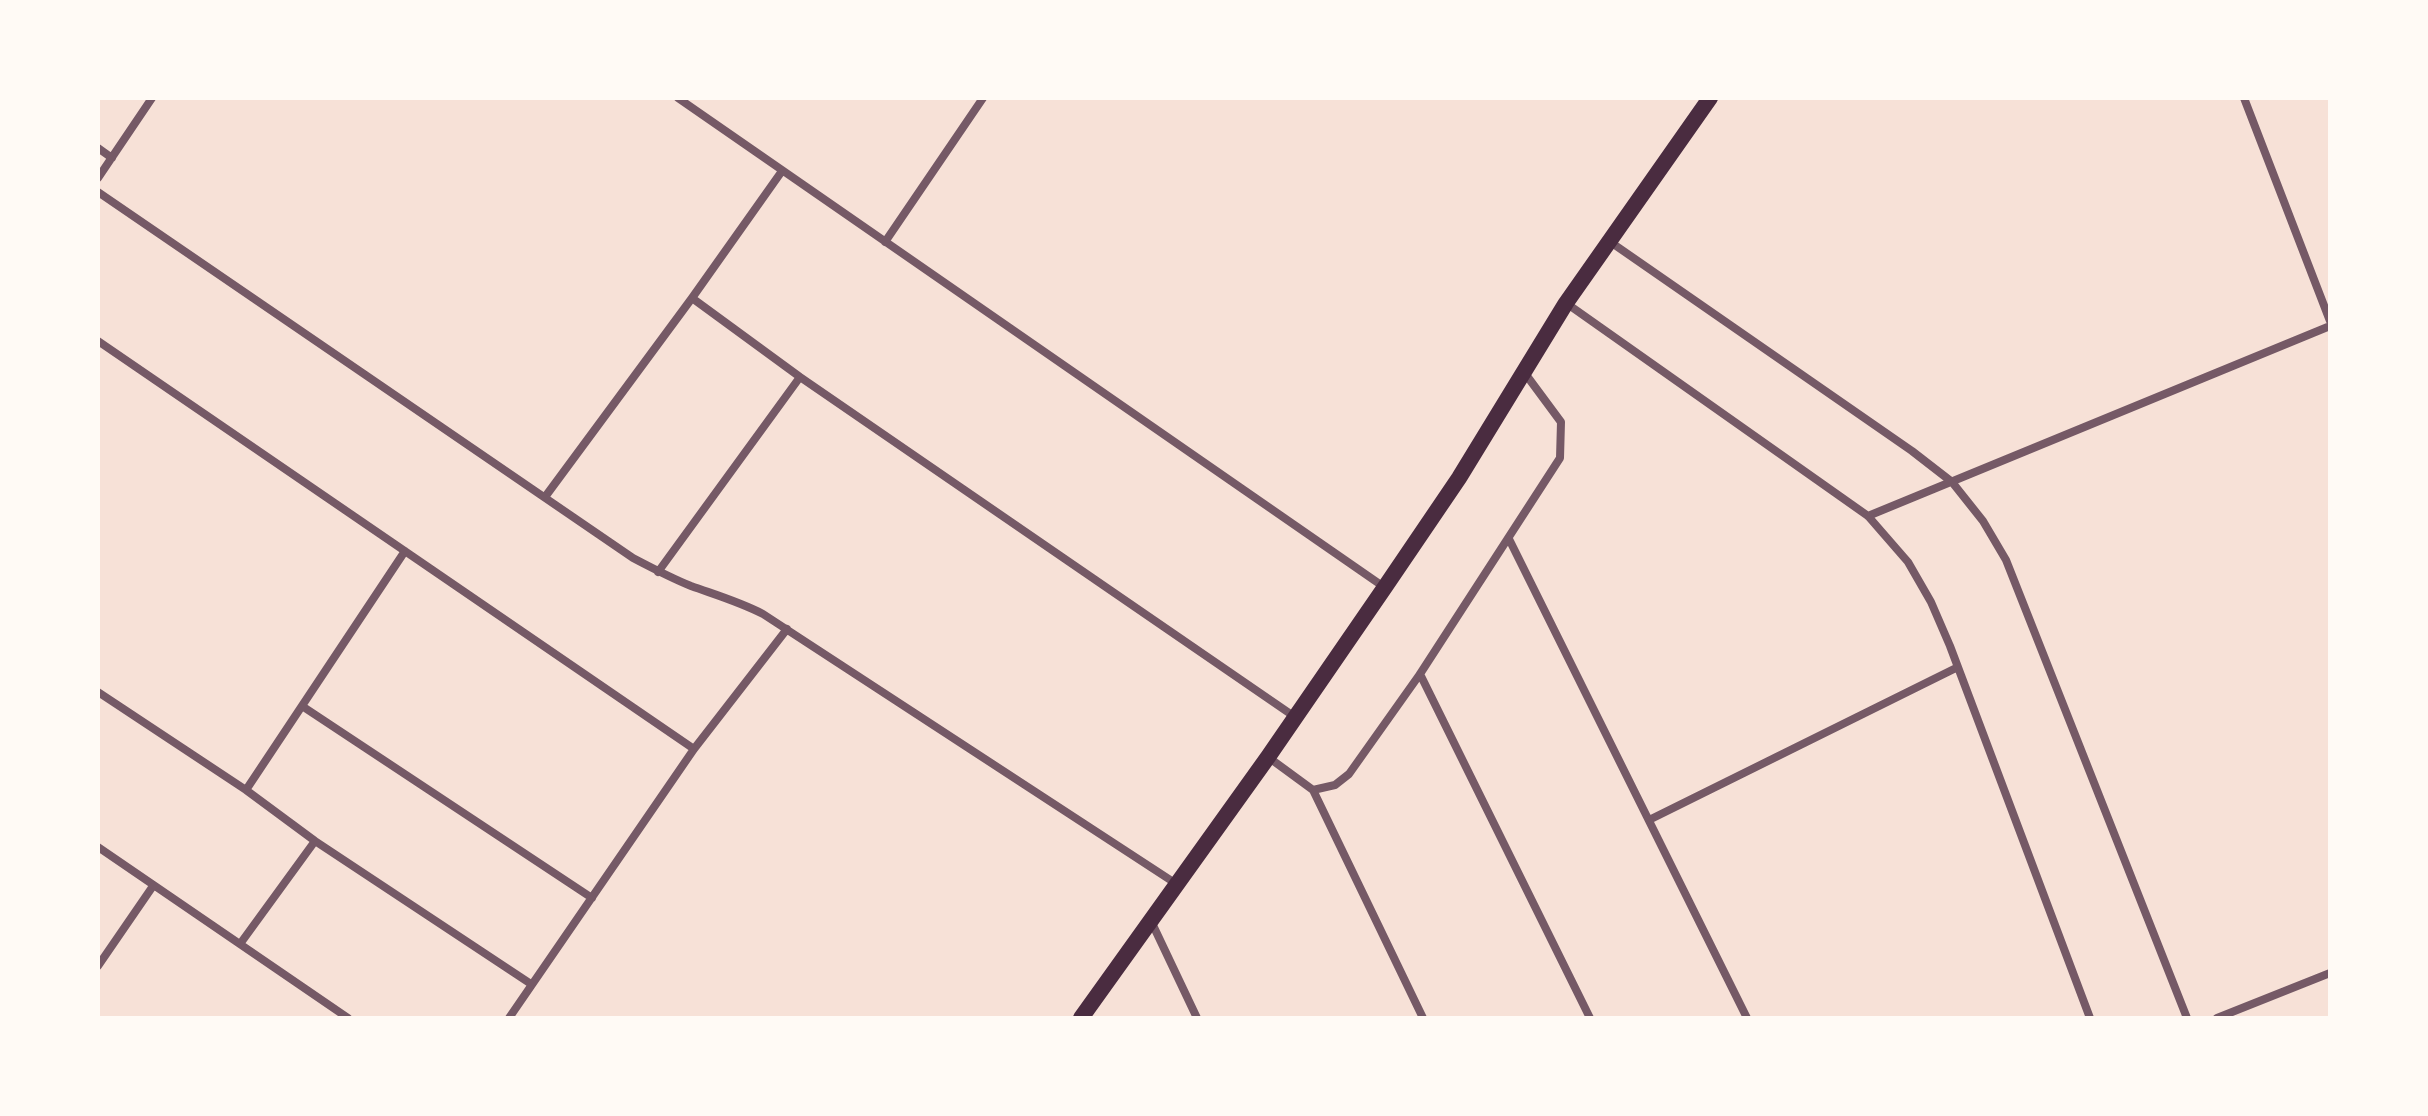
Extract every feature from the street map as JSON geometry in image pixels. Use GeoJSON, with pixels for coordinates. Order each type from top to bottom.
{"type":"FeatureCollection","features":[{"type":"Feature","properties":{"kind":"main road"},"geometry":{"type":"LineString","coordinates":[[1090,1013],[1175,883],[1268,757],[1459,478],[1566,303],[1710,98]]}},
{"type":"Feature","properties":{"kind":"street"},"geometry":{"type":"LineString","coordinates":[[98,178],[152,98]]}},
{"type":"Feature","properties":{"kind":"street"},"geometry":{"type":"LineString","coordinates":[[678,98],[1385,587]]}},
{"type":"Feature","properties":{"kind":"street"},"geometry":{"type":"LineString","coordinates":[[885,242],[983,98]]}},
{"type":"Feature","properties":{"kind":"street"},"geometry":{"type":"LineString","coordinates":[[1868,516],[2330,323],[2244,98]]}},
{"type":"Feature","properties":{"kind":"street"},"geometry":{"type":"LineString","coordinates":[[98,148],[112,158]]}},
{"type":"Feature","properties":{"kind":"street"},"geometry":{"type":"LineString","coordinates":[[545,497],[782,171]]}},
{"type":"Feature","properties":{"kind":"street"},"geometry":{"type":"LineString","coordinates":[[98,192],[633,558],[692,586],[740,602],[787,629],[1175,883]]}},
{"type":"Feature","properties":{"kind":"street"},"geometry":{"type":"LineString","coordinates":[[1608,241],[1912,451],[1952,482],[1983,521],[2006,560],[2187,1018]]}},
{"type":"Feature","properties":{"kind":"street"},"geometry":{"type":"LineString","coordinates":[[692,298],[800,377],[1295,717]]}},
{"type":"Feature","properties":{"kind":"street"},"geometry":{"type":"LineString","coordinates":[[1566,303],[1868,516],[1908,562],[1931,602],[1958,667],[2090,1018]]}},
{"type":"Feature","properties":{"kind":"street"},"geometry":{"type":"LineString","coordinates":[[98,355],[101,344],[694,749]]}},
{"type":"Feature","properties":{"kind":"street"},"geometry":{"type":"LineString","coordinates":[[1313,790],[1335,785],[1349,774],[1420,674],[1560,458],[1561,422],[1524,372]]}},
{"type":"Feature","properties":{"kind":"street"},"geometry":{"type":"LineString","coordinates":[[658,572],[800,377]]}},
{"type":"Feature","properties":{"kind":"street"},"geometry":{"type":"LineString","coordinates":[[1509,539],[1747,1018]]}},
{"type":"Feature","properties":{"kind":"street"},"geometry":{"type":"LineString","coordinates":[[246,790],[405,551]]}},
{"type":"Feature","properties":{"kind":"street"},"geometry":{"type":"LineString","coordinates":[[509,1018],[694,749],[787,629]]}},
{"type":"Feature","properties":{"kind":"street"},"geometry":{"type":"LineString","coordinates":[[1649,820],[1958,667]]}},
{"type":"Feature","properties":{"kind":"street"},"geometry":{"type":"LineString","coordinates":[[1420,674],[1590,1018]]}},
{"type":"Feature","properties":{"kind":"street"},"geometry":{"type":"LineString","coordinates":[[98,692],[531,984]]}},
{"type":"Feature","properties":{"kind":"street"},"geometry":{"type":"LineString","coordinates":[[302,706],[592,898]]}},
{"type":"Feature","properties":{"kind":"street"},"geometry":{"type":"LineString","coordinates":[[1268,757],[1313,790],[1423,1018]]}},
{"type":"Feature","properties":{"kind":"street"},"geometry":{"type":"LineString","coordinates":[[240,944],[315,841]]}},
{"type":"Feature","properties":{"kind":"street"},"geometry":{"type":"LineString","coordinates":[[98,847],[348,1018]]}},
{"type":"Feature","properties":{"kind":"street"},"geometry":{"type":"LineString","coordinates":[[98,966],[153,886]]}},
{"type":"Feature","properties":{"kind":"street"},"geometry":{"type":"LineString","coordinates":[[1151,920],[1197,1018]]}},
{"type":"Feature","properties":{"kind":"street"},"geometry":{"type":"LineString","coordinates":[[2217,1018],[2330,973]]}}]}
